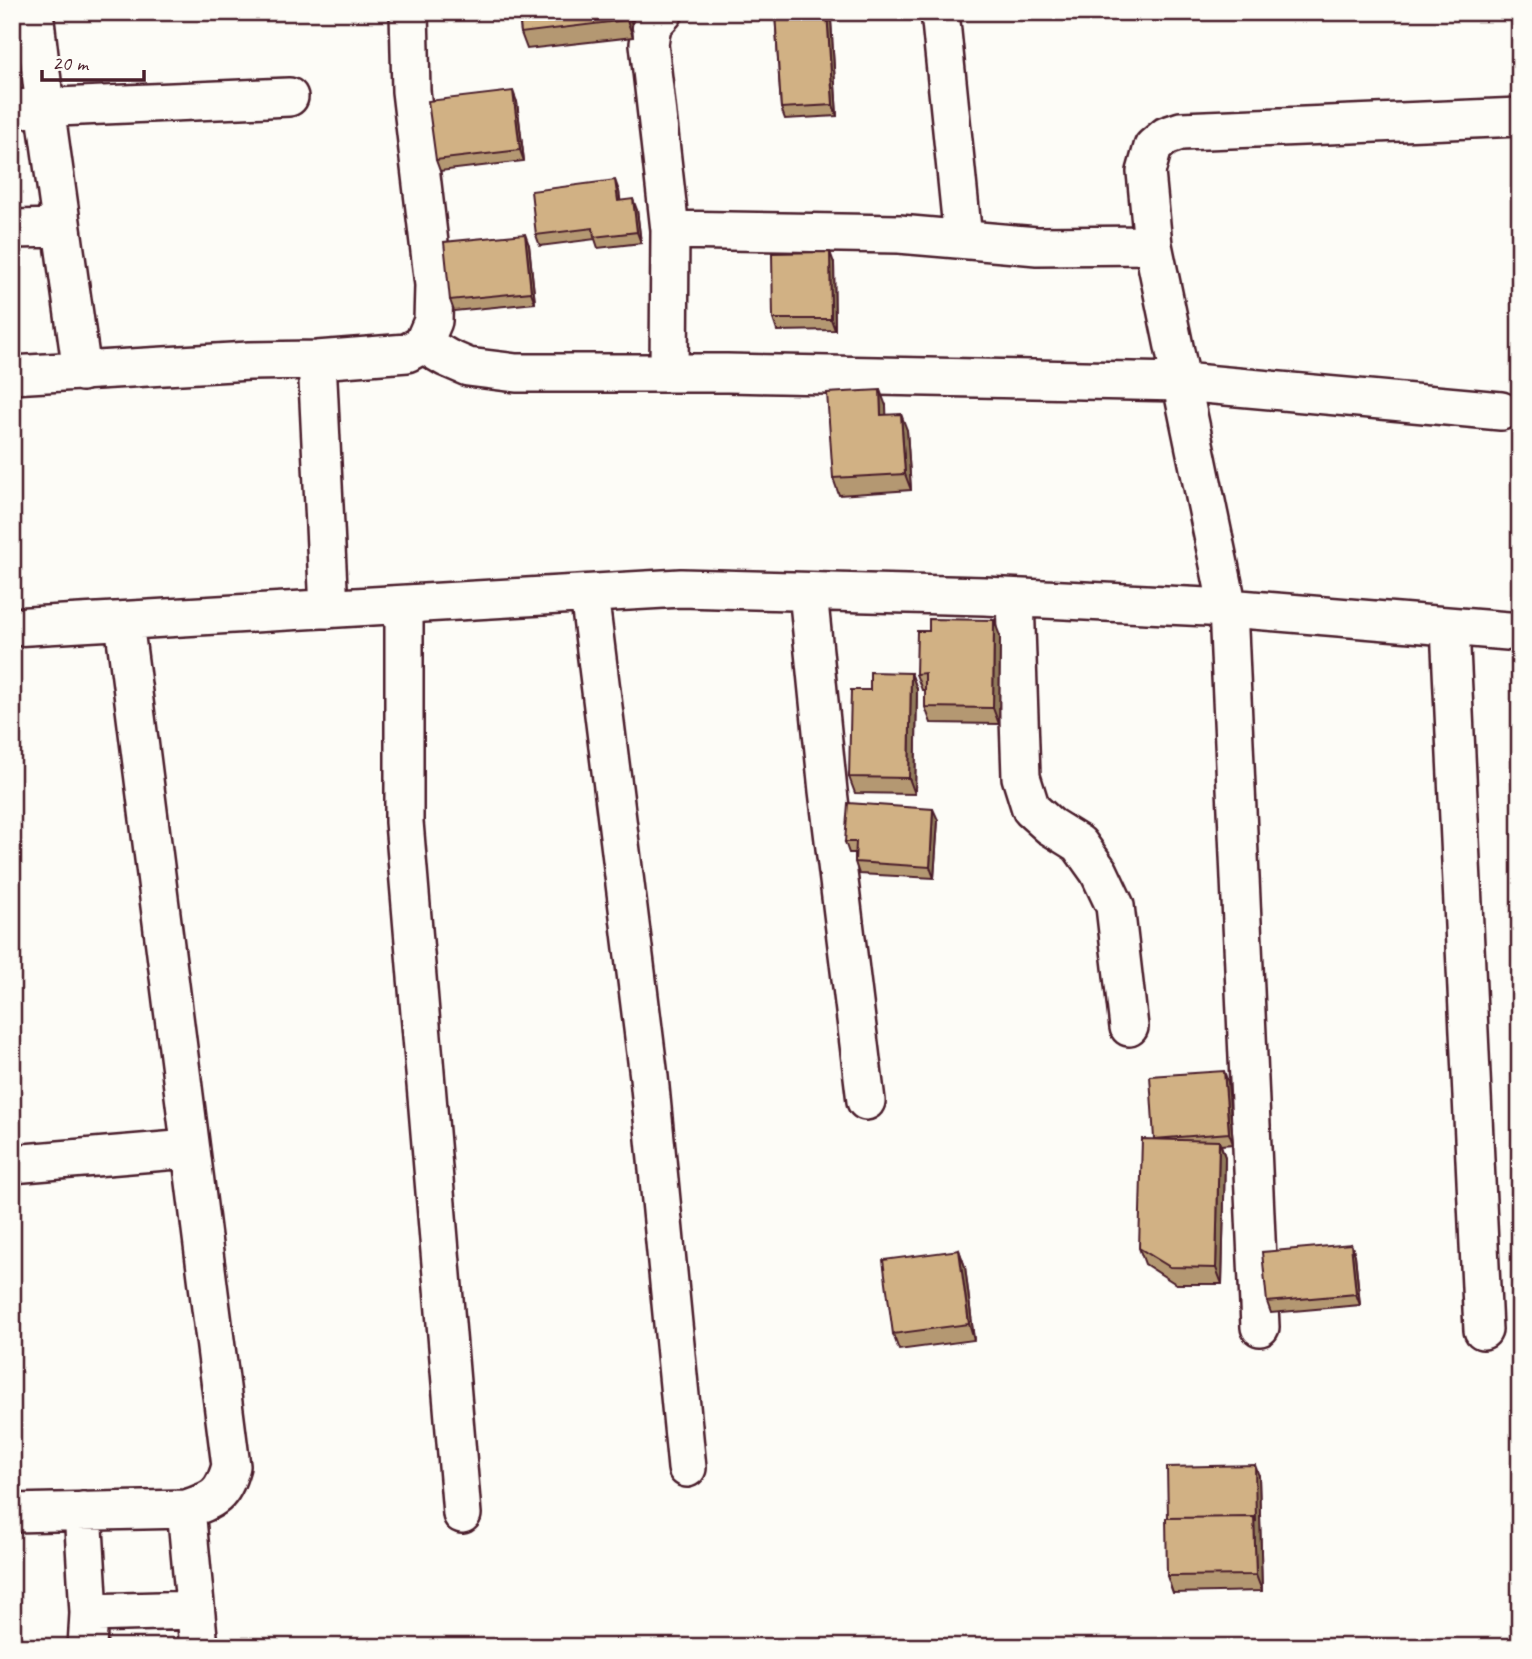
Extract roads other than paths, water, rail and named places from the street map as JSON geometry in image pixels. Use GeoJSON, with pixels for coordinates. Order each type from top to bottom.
{"type":"FeatureCollection","features":[{"type":"Feature","properties":{"kind":"street"},"geometry":{"type":"LineString","coordinates":[[34,12],[28,108],[62,228],[82,372]]}},
{"type":"Feature","properties":{"kind":"street"},"geometry":{"type":"LineString","coordinates":[[12,375],[249,361],[317,360],[407,353],[423,344],[433,321],[434,285],[411,91],[409,12]]}},
{"type":"Feature","properties":{"kind":"street"},"geometry":{"type":"LineString","coordinates":[[664,12],[652,25],[649,44],[670,230],[669,373]]}},
{"type":"Feature","properties":{"kind":"street"},"geometry":{"type":"LineString","coordinates":[[940,12],[963,239]]}},
{"type":"Feature","properties":{"kind":"street"},"geometry":{"type":"LineString","coordinates":[[28,108],[289,97]]}},
{"type":"Feature","properties":{"kind":"street"},"geometry":{"type":"LineString","coordinates":[[1260,1327],[1228,608],[1153,245],[1146,172],[1153,147],[1166,136],[1181,131],[1520,117]]}},
{"type":"Feature","properties":{"kind":"street"},"geometry":{"type":"LineString","coordinates":[[12,229],[62,228]]}},
{"type":"Feature","properties":{"kind":"street"},"geometry":{"type":"LineString","coordinates":[[670,230],[899,234],[1037,246],[1153,245]]}},
{"type":"Feature","properties":{"kind":"street"},"geometry":{"type":"LineString","coordinates":[[423,344],[468,367],[516,373],[1182,382],[1501,411]]}},
{"type":"Feature","properties":{"kind":"street"},"geometry":{"type":"LineString","coordinates":[[317,360],[329,609]]}},
{"type":"Feature","properties":{"kind":"street"},"geometry":{"type":"LineString","coordinates":[[12,627],[681,588],[1015,598],[1228,608],[1520,632]]}},
{"type":"Feature","properties":{"kind":"street"},"geometry":{"type":"LineString","coordinates":[[807,592],[866,1101]]}},
{"type":"Feature","properties":{"kind":"street"},"geometry":{"type":"LineString","coordinates":[[589,594],[649,1077],[687,1468]]}},
{"type":"Feature","properties":{"kind":"street"},"geometry":{"type":"LineString","coordinates":[[1015,598],[1021,777],[1031,809],[1050,826],[1079,845],[1099,872],[1115,906],[1129,1027]]}},
{"type":"Feature","properties":{"kind":"street"},"geometry":{"type":"LineString","coordinates":[[404,605],[404,821],[462,1514]]}},
{"type":"Feature","properties":{"kind":"street"},"geometry":{"type":"LineString","coordinates":[[12,1513],[186,1509],[212,1501],[226,1484],[231,1466],[124,622]]}},
{"type":"Feature","properties":{"kind":"street"},"geometry":{"type":"LineString","coordinates":[[1450,627],[1483,1330]]}},
{"type":"Feature","properties":{"kind":"street"},"geometry":{"type":"LineString","coordinates":[[12,1164],[189,1149]]}},
{"type":"Feature","properties":{"kind":"street"},"geometry":{"type":"LineString","coordinates":[[186,1509],[199,1647]]}},
{"type":"Feature","properties":{"kind":"street"},"geometry":{"type":"LineString","coordinates":[[83,1511],[88,1630],[195,1611]]}}]}
